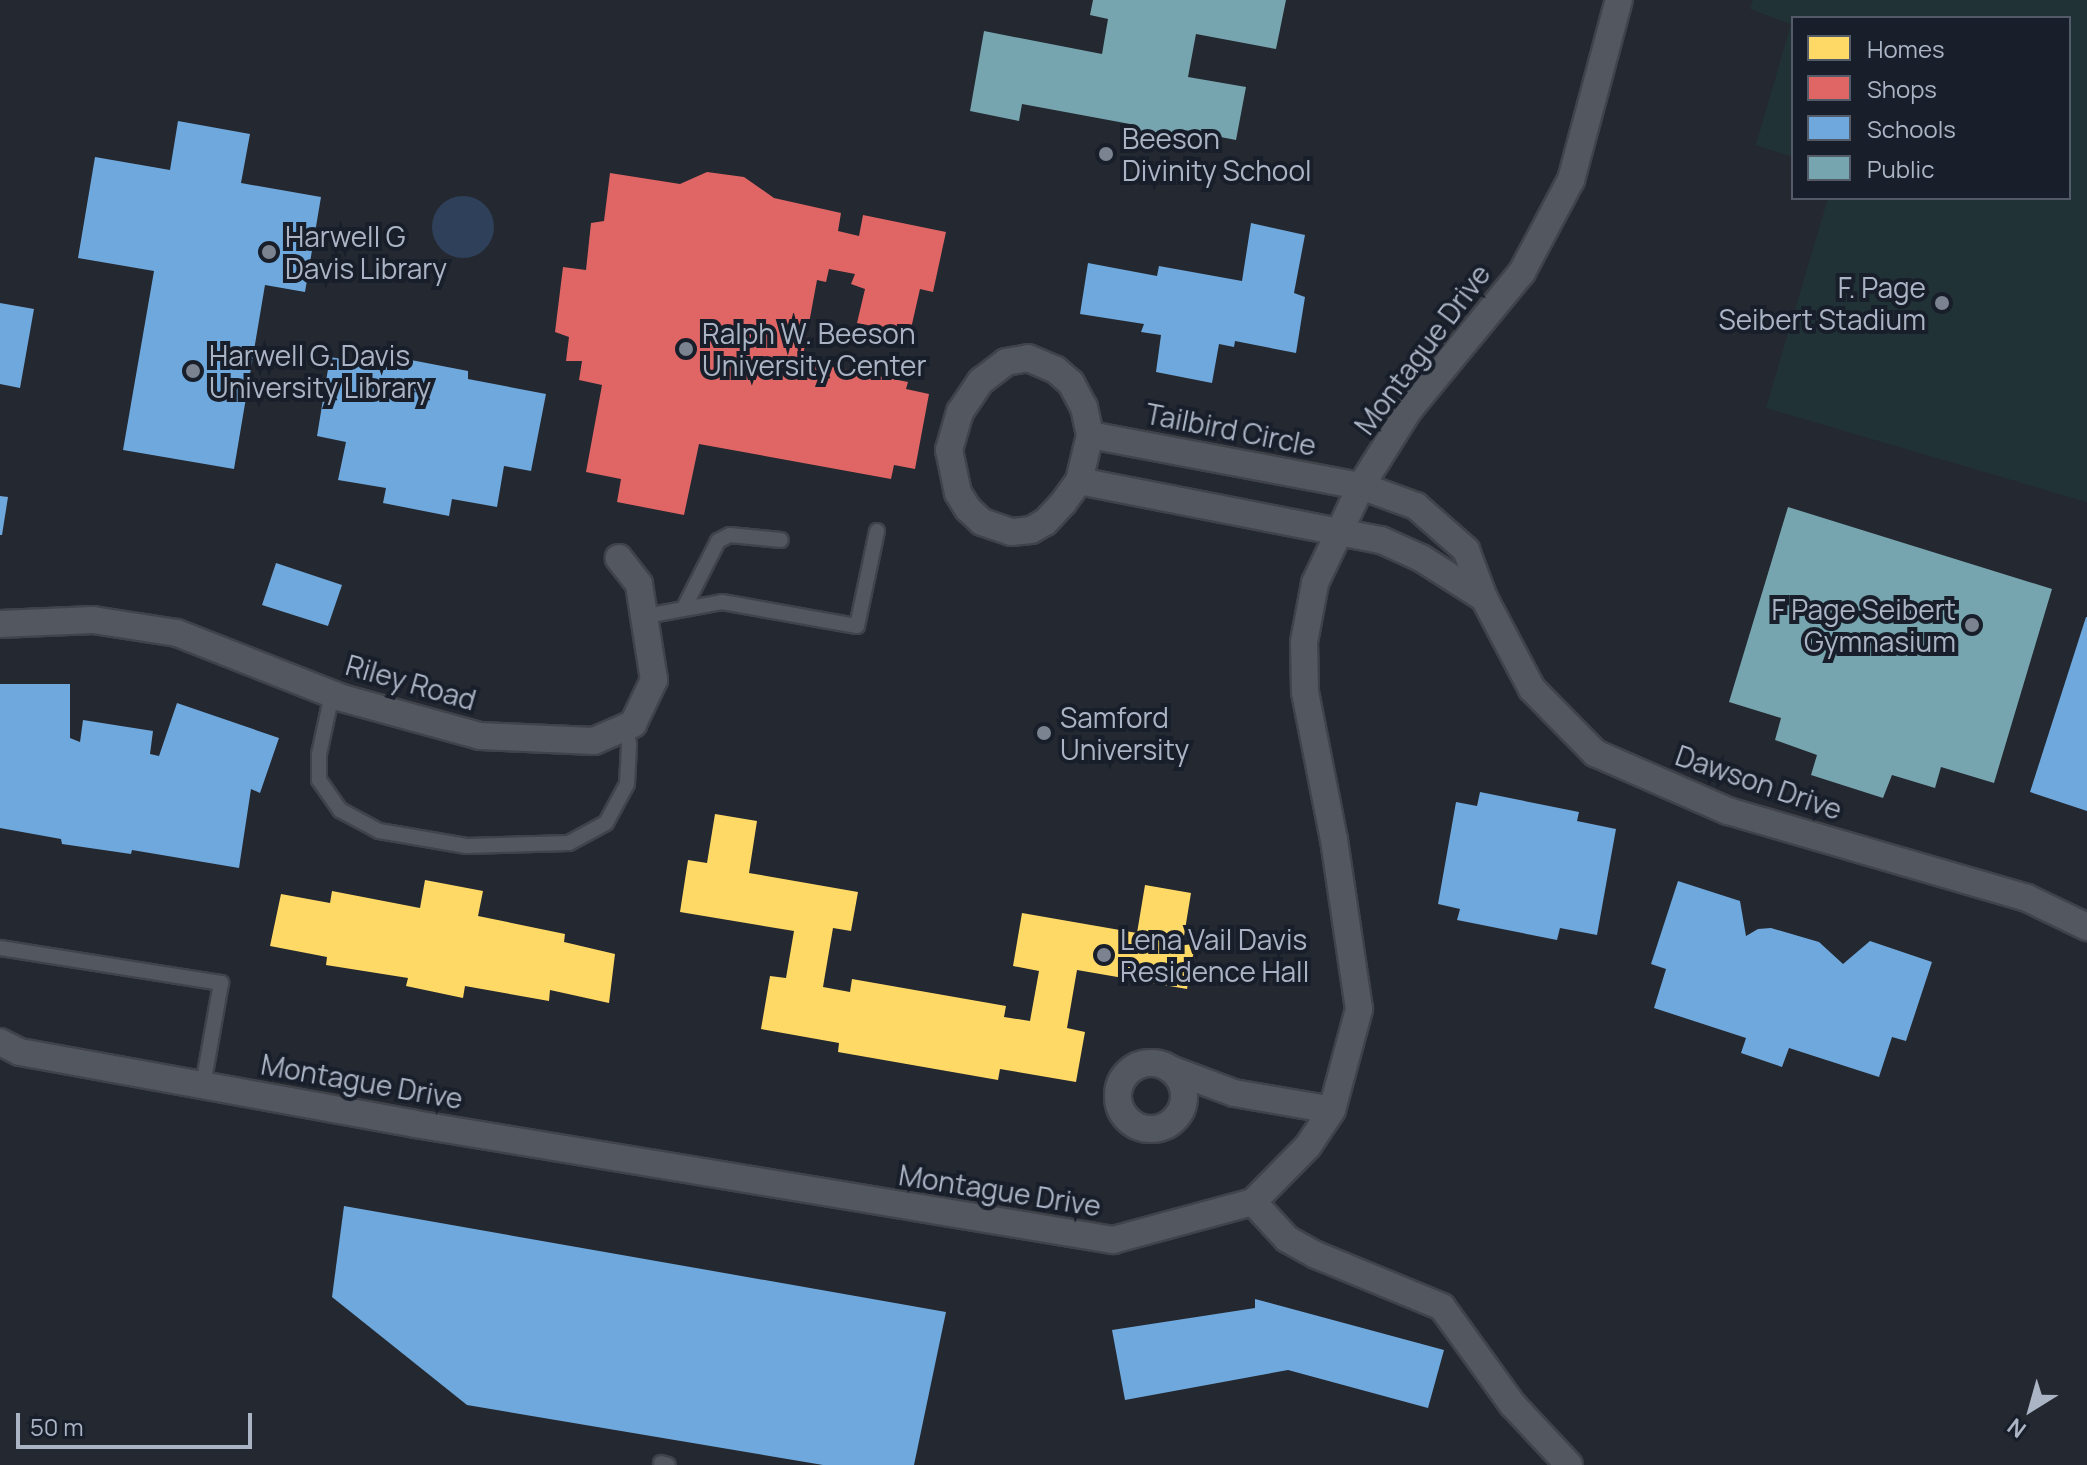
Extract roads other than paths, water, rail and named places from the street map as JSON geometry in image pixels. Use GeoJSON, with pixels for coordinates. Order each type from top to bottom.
{"type":"FeatureCollection","features":[{"type":"Feature","properties":{"kind":"street","name":"Montague Drive"},"geometry":{"type":"LineString","coordinates":[[0,1042],[20,1052],[203,1085],[718,1176],[1113,1240],[1253,1202],[1308,1146],[1332,1110],[1359,1009],[1334,840],[1305,692],[1304,642],[1315,583],[1361,486],[1408,411],[1522,272],[1571,180],[1619,0]]}},
{"type":"Feature","properties":{"kind":"street"},"geometry":{"type":"LineString","coordinates":[[1028,358],[1056,370],[1071,383],[1084,407],[1090,435],[1079,481],[1045,522],[1031,530],[999,530],[982,522],[958,493],[949,450],[960,412],[981,381],[1006,362],[1028,358]]}},
{"type":"Feature","properties":{"kind":"street","name":"Tailbird Circle"},"geometry":{"type":"LineString","coordinates":[[1090,435],[1361,486]]}},
{"type":"Feature","properties":{"kind":"street"},"geometry":{"type":"LineString","coordinates":[[1079,481],[1340,530]]}},
{"type":"Feature","properties":{"kind":"street","name":"Dawson Drive"},"geometry":{"type":"LineString","coordinates":[[1361,486],[1416,506],[1445,528],[1466,550],[1484,598],[1532,689],[1595,753],[1728,811],[2027,898],[2087,927]]}},
{"type":"Feature","properties":{"kind":"street","name":"Dawson Drive"},"geometry":{"type":"LineString","coordinates":[[1340,530],[1381,540],[1421,558],[1484,598]]}},
{"type":"Feature","properties":{"kind":"street"},"geometry":{"type":"LineString","coordinates":[[619,558],[639,584],[654,680],[633,724],[626,727]]}},
{"type":"Feature","properties":{"kind":"street","name":"Riley Road"},"geometry":{"type":"LineString","coordinates":[[0,624],[93,620],[177,633],[332,694],[480,736],[594,741],[626,727]]}},
{"type":"Feature","properties":{"kind":"street"},"geometry":{"type":"LineString","coordinates":[[1234,1093],[1208,1102],[1165,1127],[1142,1129],[1124,1116],[1117,1094],[1119,1084],[1133,1067],[1154,1062],[1234,1093],[1332,1110]]}},
{"type":"Feature","properties":{"kind":"street"},"geometry":{"type":"LineString","coordinates":[[1170,1069],[1184,1089],[1184,1100],[1174,1120]]}},
{"type":"Feature","properties":{"kind":"street"},"geometry":{"type":"LineString","coordinates":[[1253,1202],[1287,1239],[1316,1255],[1442,1307],[1513,1405],[1569,1465]]}},
{"type":"Feature","properties":{"kind":"lane"},"geometry":{"type":"LineString","coordinates":[[646,616],[722,602],[857,626],[877,531]]}},
{"type":"Feature","properties":{"kind":"lane"},"geometry":{"type":"LineString","coordinates":[[684,608],[718,541],[730,535],[781,540]]}},
{"type":"Feature","properties":{"kind":"lane"},"geometry":{"type":"LineString","coordinates":[[332,694],[319,754],[319,780],[340,810],[379,831],[467,846],[569,843],[606,823],[627,784],[629,745],[626,727]]}},
{"type":"Feature","properties":{"kind":"lane"},"geometry":{"type":"LineString","coordinates":[[0,948],[221,983],[203,1085]]}},
{"type":"Feature","properties":{"kind":"water"},"geometry":{"type":"Polygon","coordinates":[[[457,196],[469,196],[485,205],[492,215],[492,239],[485,249],[469,258],[457,258],[437,244],[432,233],[432,221],[446,201],[457,196]]]}},
{"type":"Feature","properties":{"kind":"place","name":"Beeson Divinity School"},"geometry":{"type":"Point","coordinates":[1106,154]}},
{"type":"Feature","properties":{"kind":"place","name":"Harwell G Davis Library"},"geometry":{"type":"Point","coordinates":[269,252]}},
{"type":"Feature","properties":{"kind":"place","name":"F. Page Seibert Stadium"},"geometry":{"type":"Point","coordinates":[1942,303]}},
{"type":"Feature","properties":{"kind":"place","name":"Ralph W. Beeson University Center"},"geometry":{"type":"Point","coordinates":[686,349]}},
{"type":"Feature","properties":{"kind":"place","name":"Harwell G. Davis University Library"},"geometry":{"type":"Point","coordinates":[193,371]}},
{"type":"Feature","properties":{"kind":"place","name":"F Page Seibert Gymnasium"},"geometry":{"type":"Point","coordinates":[1972,625]}},
{"type":"Feature","properties":{"kind":"place","name":"Samford University"},"geometry":{"type":"Point","coordinates":[1044,733]}},
{"type":"Feature","properties":{"kind":"place","name":"Lena Vail Davis Residence Hall"},"geometry":{"type":"Point","coordinates":[1104,955]}}]}
